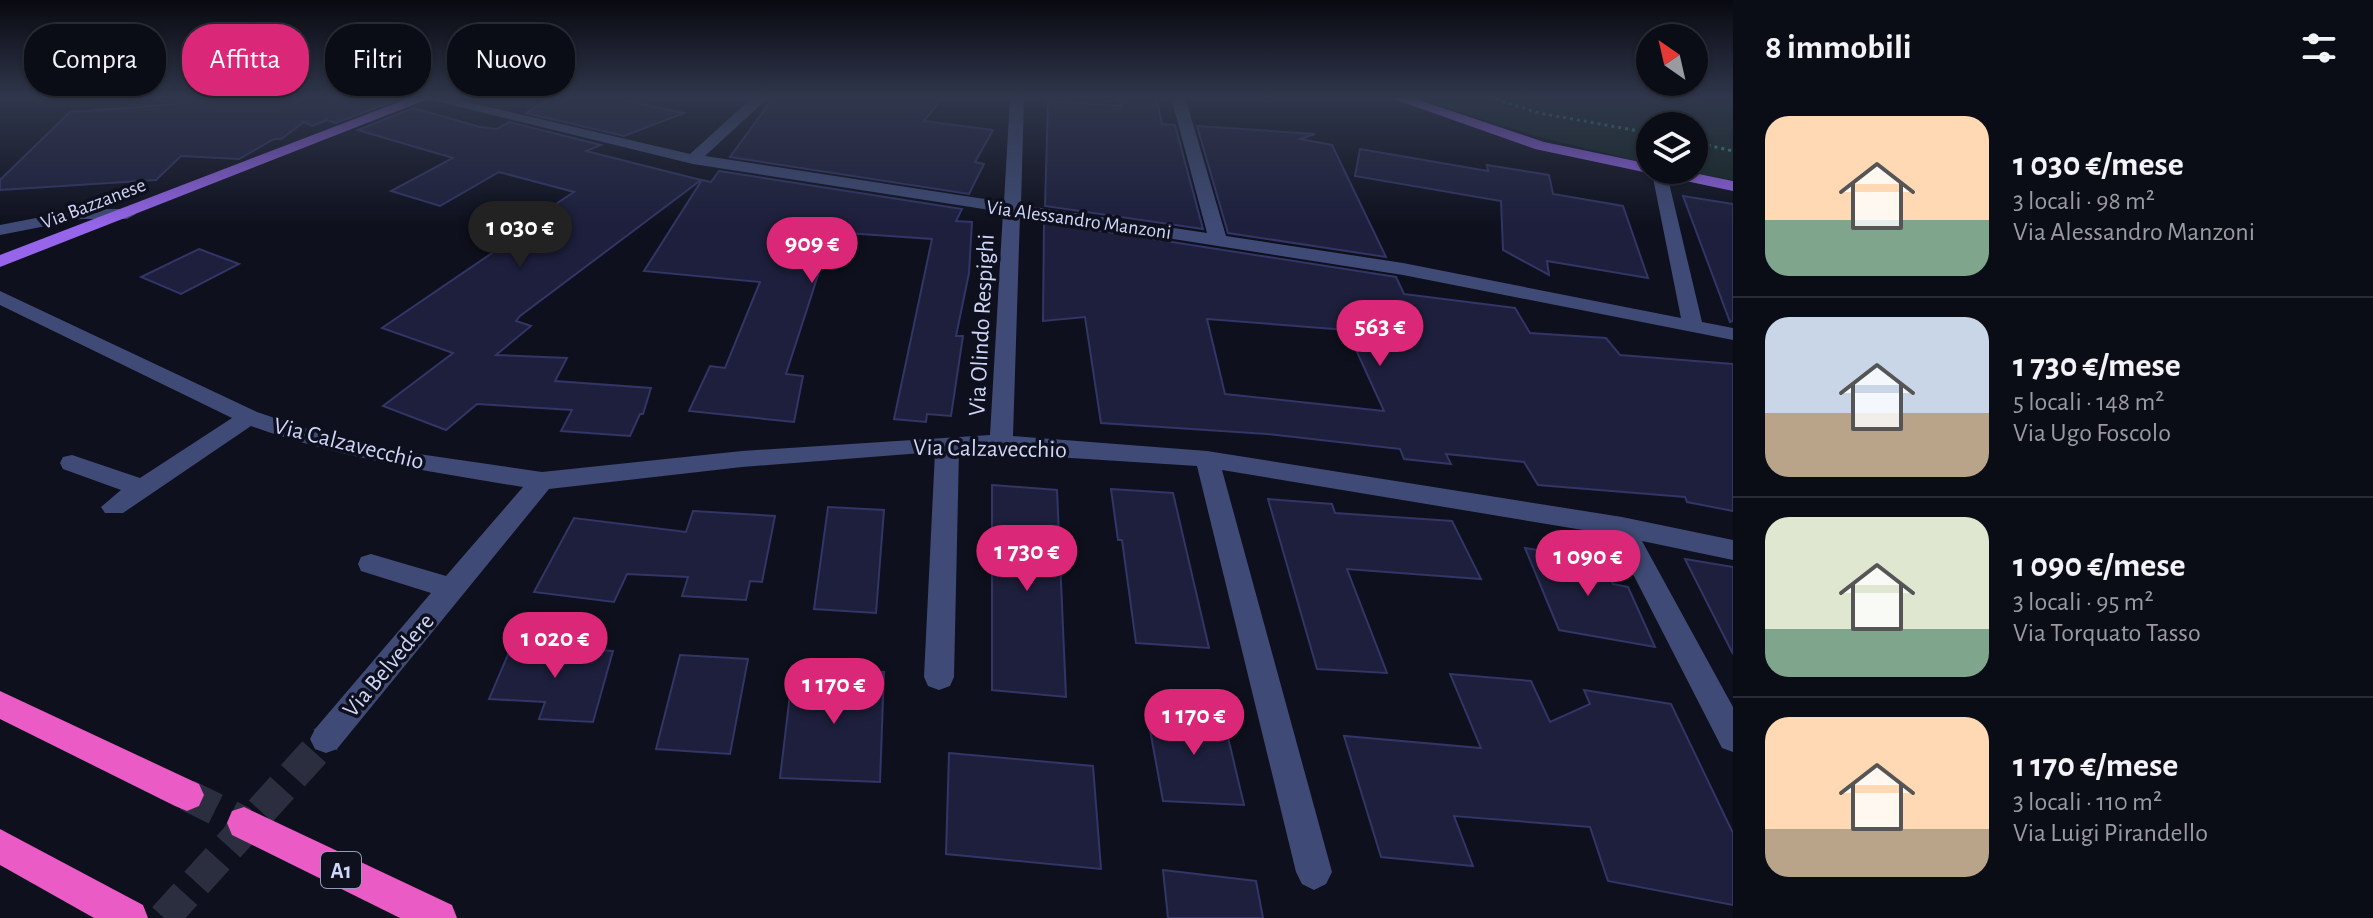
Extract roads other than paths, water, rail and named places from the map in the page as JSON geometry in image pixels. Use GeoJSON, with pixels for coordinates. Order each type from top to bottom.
{"type":"FeatureCollection","features":[{"type":"Feature","properties":{"kind":"highway"},"geometry":{"type":"LineString","coordinates":[[0,704],[187,795]]}},
{"type":"Feature","properties":{"kind":"highway","name":"A1"},"geometry":{"type":"LineString","coordinates":[[244,823],[439,918]]}},
{"type":"Feature","properties":{"kind":"highway"},"geometry":{"type":"LineString","coordinates":[[0,846],[130,918]]}},
{"type":"Feature","properties":{"kind":"main road","name":"Via Bazzanese"},"geometry":{"type":"LineString","coordinates":[[0,261],[317,140]]}},
{"type":"Feature","properties":{"kind":"main road"},"geometry":{"type":"LineString","coordinates":[[1522,140],[1636,168]]}},
{"type":"Feature","properties":{"kind":"main road"},"geometry":{"type":"LineString","coordinates":[[1708,182],[1733,186]]}},
{"type":"Feature","properties":{"kind":"street","name":"Via Alessandro Manzoni"},"geometry":{"type":"LineString","coordinates":[[610,140],[693,159],[1403,269],[1733,334]]}},
{"type":"Feature","properties":{"kind":"street"},"geometry":{"type":"LineString","coordinates":[[693,159],[714,140]]}},
{"type":"Feature","properties":{"kind":"street","name":"Via Olindo Respighi"},"geometry":{"type":"LineString","coordinates":[[1001,443],[1015,140]]}},
{"type":"Feature","properties":{"kind":"street"},"geometry":{"type":"LineString","coordinates":[[1190,140],[1218,239]]}},
{"type":"Feature","properties":{"kind":"street"},"geometry":{"type":"LineString","coordinates":[[1662,184],[1693,325]]}},
{"type":"Feature","properties":{"kind":"street"},"geometry":{"type":"LineString","coordinates":[[0,230],[82,214],[127,214]]}},
{"type":"Feature","properties":{"kind":"street","name":"Via Calzavecchio"},"geometry":{"type":"LineString","coordinates":[[0,297],[249,417],[314,440],[391,458],[542,481],[742,459],[947,443],[1001,443],[1207,459],[1622,527],[1733,550]]}},
{"type":"Feature","properties":{"kind":"street","name":"Via Calzavecchio"},"geometry":{"type":"LineString","coordinates":[[114,507],[249,417]]}},
{"type":"Feature","properties":{"kind":"street"},"geometry":{"type":"LineString","coordinates":[[939,677],[947,443]]}},
{"type":"Feature","properties":{"kind":"street"},"geometry":{"type":"LineString","coordinates":[[1207,459],[1314,872]]}},
{"type":"Feature","properties":{"kind":"street"},"geometry":{"type":"LineString","coordinates":[[72,463],[142,488]]}},
{"type":"Feature","properties":{"kind":"street","name":"Via Belvedere"},"geometry":{"type":"LineString","coordinates":[[326,739],[542,481]]}},
{"type":"Feature","properties":{"kind":"street"},"geometry":{"type":"LineString","coordinates":[[1622,527],[1733,738]]}},
{"type":"Feature","properties":{"kind":"street"},"geometry":{"type":"LineString","coordinates":[[371,564],[452,589]]}},
{"type":"Feature","properties":{"kind":"tunnel"},"geometry":{"type":"LineString","coordinates":[[164,918],[326,739]]}},
{"type":"Feature","properties":{"kind":"tunnel"},"geometry":{"type":"LineString","coordinates":[[187,795],[244,823]]}}]}
